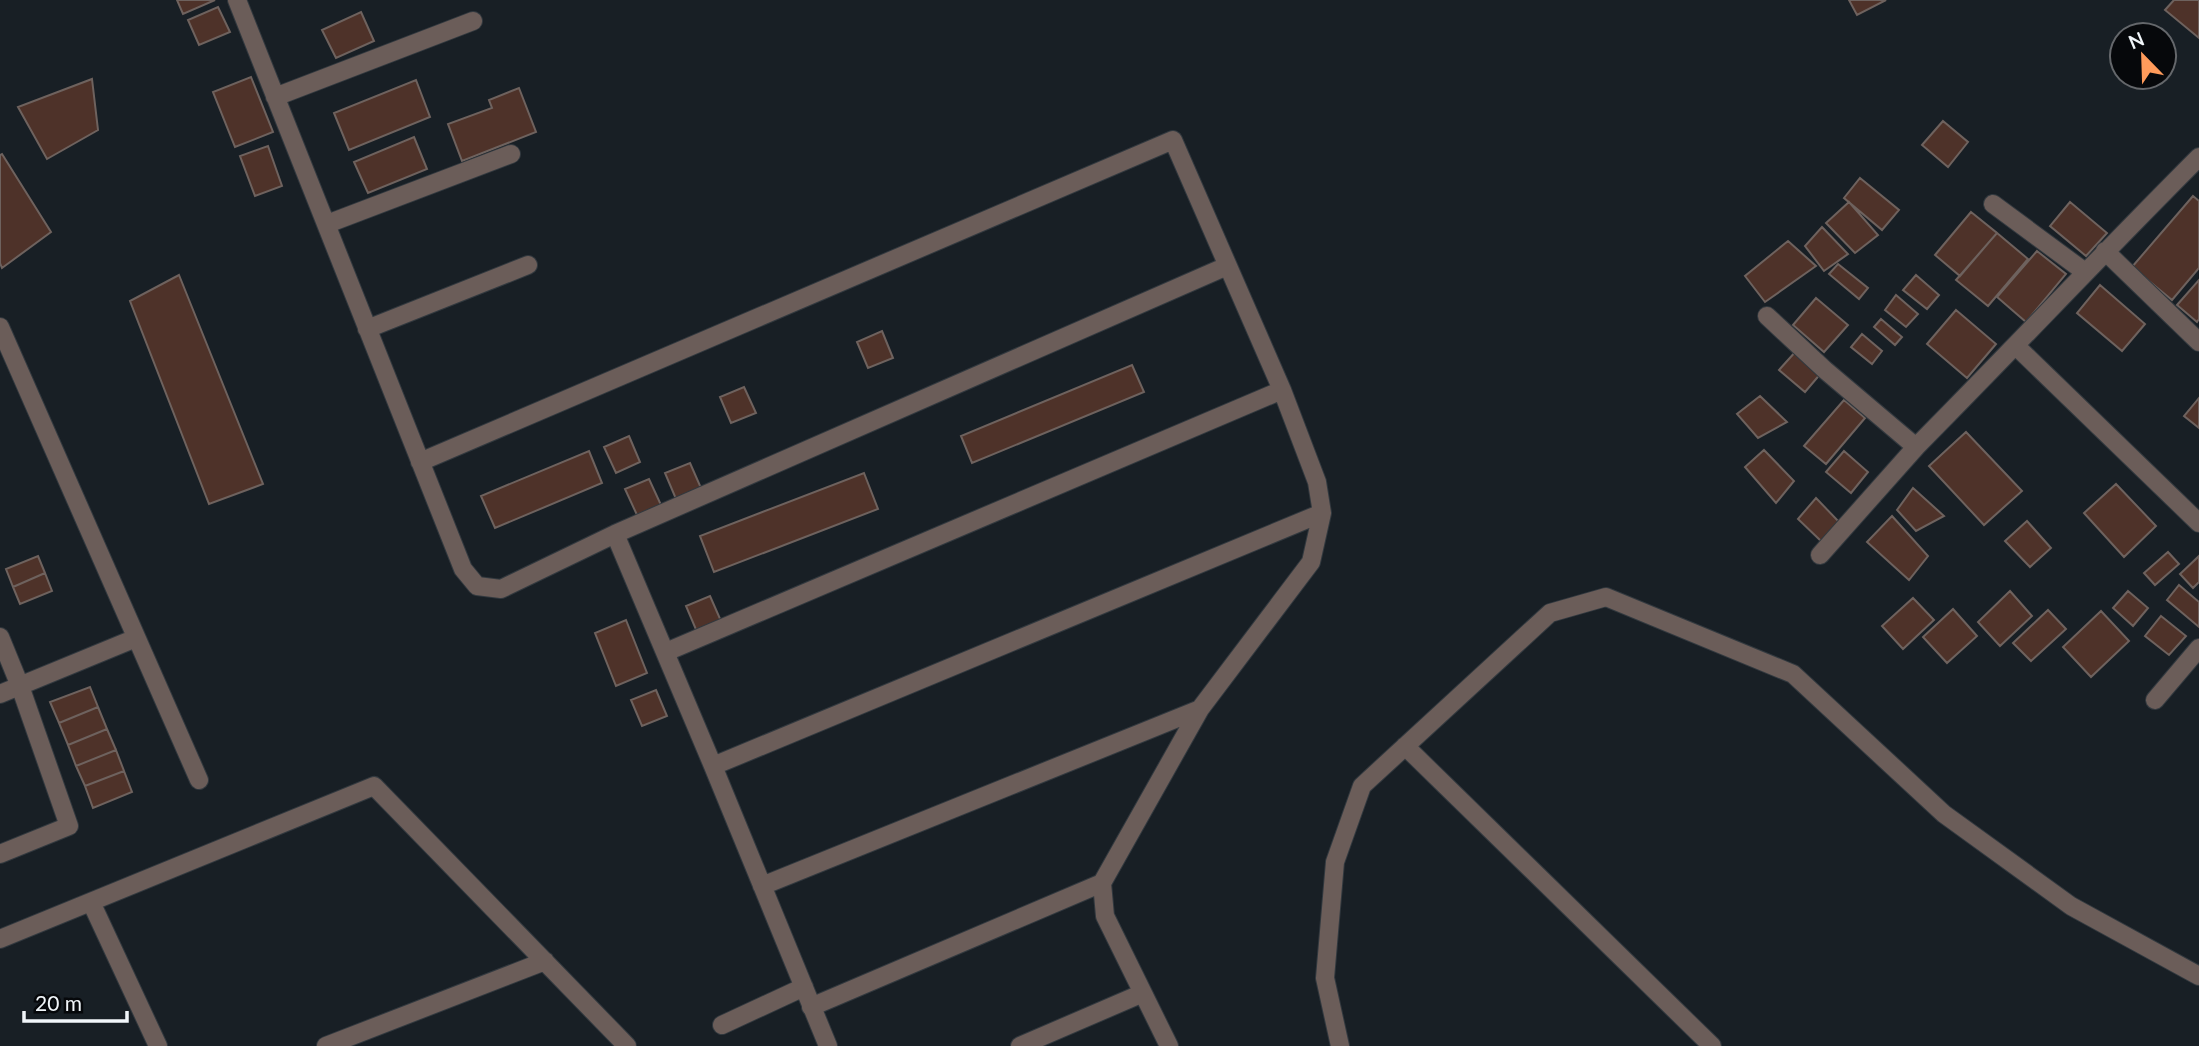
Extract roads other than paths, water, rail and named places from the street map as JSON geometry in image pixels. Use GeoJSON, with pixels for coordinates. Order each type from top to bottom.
{"type":"FeatureCollection","features":[{"type":"Feature","properties":{"kind":"street"},"geometry":{"type":"LineString","coordinates":[[237,0],[463,569],[477,586],[500,589],[615,534],[1227,267]]}},
{"type":"Feature","properties":{"kind":"street"},"geometry":{"type":"LineString","coordinates":[[275,97],[473,21]]}},
{"type":"Feature","properties":{"kind":"street"},"geometry":{"type":"LineString","coordinates":[[420,463],[1173,140],[1282,390],[1317,482],[1322,513],[1311,562],[1200,709],[1102,883],[1105,916],[1169,1046]]}},
{"type":"Feature","properties":{"kind":"street"},"geometry":{"type":"LineString","coordinates":[[327,224],[511,154]]}},
{"type":"Feature","properties":{"kind":"street"},"geometry":{"type":"LineString","coordinates":[[1820,555],[1916,447],[2105,251],[2197,163]]}},
{"type":"Feature","properties":{"kind":"street"},"geometry":{"type":"LineString","coordinates":[[1993,204],[2085,272]]}},
{"type":"Feature","properties":{"kind":"street"},"geometry":{"type":"LineString","coordinates":[[2105,251],[2199,342]]}},
{"type":"Feature","properties":{"kind":"street"},"geometry":{"type":"LineString","coordinates":[[367,329],[528,265]]}},
{"type":"Feature","properties":{"kind":"street"},"geometry":{"type":"LineString","coordinates":[[1768,316],[1825,370],[1916,447]]}},
{"type":"Feature","properties":{"kind":"street"},"geometry":{"type":"LineString","coordinates":[[0,327],[199,780]]}},
{"type":"Feature","properties":{"kind":"street"},"geometry":{"type":"LineString","coordinates":[[2016,346],[2199,523]]}},
{"type":"Feature","properties":{"kind":"street"},"geometry":{"type":"LineString","coordinates":[[666,652],[1282,390]]}},
{"type":"Feature","properties":{"kind":"street"},"geometry":{"type":"LineString","coordinates":[[713,766],[1322,513]]}},
{"type":"Feature","properties":{"kind":"street"},"geometry":{"type":"LineString","coordinates":[[615,534],[828,1046]]}},
{"type":"Feature","properties":{"kind":"street"},"geometry":{"type":"LineString","coordinates":[[1340,1046],[1325,978],[1335,862],[1362,786],[1550,613],[1606,597],[1793,674],[1944,814],[2071,906],[2199,976]]}},
{"type":"Feature","properties":{"kind":"street"},"geometry":{"type":"LineString","coordinates":[[0,637],[69,826],[0,854]]}},
{"type":"Feature","properties":{"kind":"street"},"geometry":{"type":"LineString","coordinates":[[0,694],[136,638]]}},
{"type":"Feature","properties":{"kind":"street"},"geometry":{"type":"LineString","coordinates":[[2155,700],[2199,648]]}},
{"type":"Feature","properties":{"kind":"street"},"geometry":{"type":"LineString","coordinates":[[762,886],[1200,709]]}},
{"type":"Feature","properties":{"kind":"street"},"geometry":{"type":"LineString","coordinates":[[1405,746],[1712,1046]]}},
{"type":"Feature","properties":{"kind":"street"},"geometry":{"type":"LineString","coordinates":[[0,939],[374,786],[627,1046]]}},
{"type":"Feature","properties":{"kind":"street"},"geometry":{"type":"LineString","coordinates":[[811,1007],[1102,883]]}},
{"type":"Feature","properties":{"kind":"street"},"geometry":{"type":"LineString","coordinates":[[91,902],[158,1046]]}},
{"type":"Feature","properties":{"kind":"street"},"geometry":{"type":"LineString","coordinates":[[326,1046],[545,961]]}},
{"type":"Feature","properties":{"kind":"street"},"geometry":{"type":"LineString","coordinates":[[722,1025],[804,987]]}},
{"type":"Feature","properties":{"kind":"street"},"geometry":{"type":"LineString","coordinates":[[1020,1046],[1143,993]]}}]}
